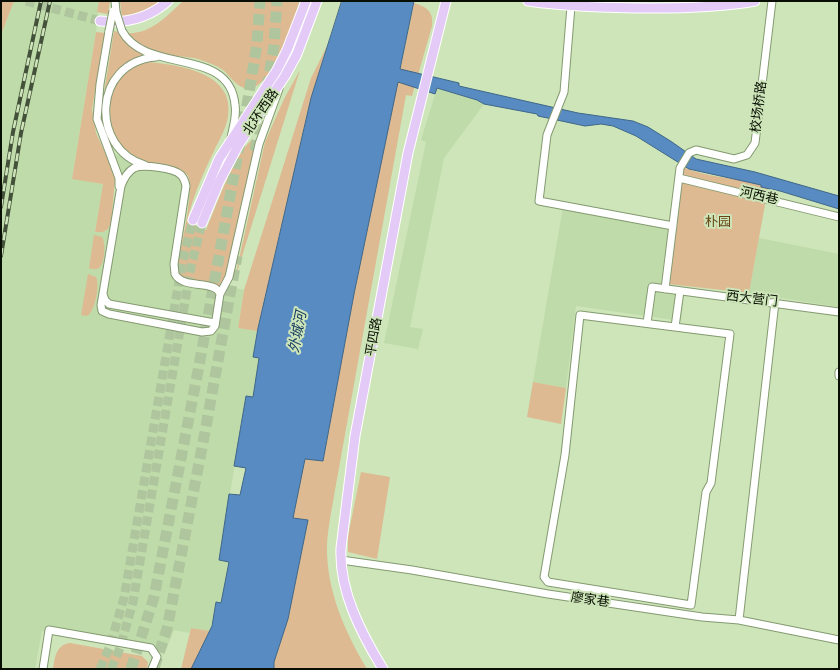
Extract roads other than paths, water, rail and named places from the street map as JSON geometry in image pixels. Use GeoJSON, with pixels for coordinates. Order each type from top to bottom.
{"type":"FeatureCollection","features":[{"type":"Feature","properties":{"kind":"main road"},"geometry":{"type":"LineString","coordinates":[[100,21],[119,22],[140,18],[152,13],[168,1]]}},
{"type":"Feature","properties":{"kind":"main road","name":"北环西路"},"geometry":{"type":"LineString","coordinates":[[306,1],[296,31],[277,70],[230,140],[210,178],[198,222],[239,144],[284,78],[297,54],[317,1]]}},
{"type":"Feature","properties":{"kind":"main road","name":"平四路"},"geometry":{"type":"LineString","coordinates":[[383,669],[359,625],[347,594],[340,560],[356,436],[408,153],[446,1]]}},
{"type":"Feature","properties":{"kind":"main road"},"geometry":{"type":"LineString","coordinates":[[528,1],[601,8],[679,8],[755,1]]}},
{"type":"Feature","properties":{"kind":"street"},"geometry":{"type":"LineString","coordinates":[[115,1],[100,84],[97,119],[119,178],[118,200]]}},
{"type":"Feature","properties":{"kind":"street","name":"校场桥路"},"geometry":{"type":"LineString","coordinates":[[665,289],[680,168],[689,153],[696,150],[734,159],[747,155],[755,143],[772,1]]}},
{"type":"Feature","properties":{"kind":"street"},"geometry":{"type":"LineString","coordinates":[[571,6],[564,92],[547,135],[539,201],[673,226]]}},
{"type":"Feature","properties":{"kind":"street"},"geometry":{"type":"LineString","coordinates":[[114,12],[122,31],[129,41],[140,50],[209,69],[229,86],[236,106],[230,140]]}},
{"type":"Feature","properties":{"kind":"street"},"geometry":{"type":"LineString","coordinates":[[151,167],[133,161],[116,143],[107,122],[106,105],[114,78],[123,69],[140,60],[162,57]]}},
{"type":"Feature","properties":{"kind":"street"},"geometry":{"type":"LineString","coordinates":[[220,294],[215,288],[183,281],[176,277],[174,264],[186,186],[185,179],[180,173],[141,166],[129,171],[123,180],[118,200],[101,307],[106,314],[204,332],[212,331],[216,324],[220,294],[229,277],[263,130],[284,78]]}},
{"type":"Feature","properties":{"kind":"street","name":"河西巷"},"geometry":{"type":"LineString","coordinates":[[679,178],[839,217]]}},
{"type":"Feature","properties":{"kind":"street"},"geometry":{"type":"LineString","coordinates":[[647,323],[652,287],[665,289]]}},
{"type":"Feature","properties":{"kind":"street","name":"西大营门"},"geometry":{"type":"LineString","coordinates":[[665,289],[775,302],[839,312]]}},
{"type":"Feature","properties":{"kind":"street"},"geometry":{"type":"LineString","coordinates":[[675,327],[680,291]]}},
{"type":"Feature","properties":{"kind":"street"},"geometry":{"type":"LineString","coordinates":[[103,294],[105,300],[109,304],[216,324]]}},
{"type":"Feature","properties":{"kind":"street"},"geometry":{"type":"LineString","coordinates":[[739,620],[775,302]]}},
{"type":"Feature","properties":{"kind":"street"},"geometry":{"type":"LineString","coordinates":[[580,315],[675,327],[730,334],[711,483],[706,492],[691,605],[548,582],[544,576],[565,455],[580,315]]}},
{"type":"Feature","properties":{"kind":"street","name":"廖家巷"},"geometry":{"type":"LineString","coordinates":[[340,560],[412,570],[548,594],[702,617],[739,620],[839,640]]}},
{"type":"Feature","properties":{"kind":"street"},"geometry":{"type":"LineString","coordinates":[[44,669],[50,630],[151,648],[157,657],[152,669]]}},
{"type":"Feature","properties":{"kind":"water","name":"外城河"},"geometry":{"type":"Polygon","coordinates":[[[342,1],[414,1],[400,69],[459,83],[459,86],[578,113],[633,121],[648,127],[696,159],[755,172],[839,196],[839,209],[780,191],[761,187],[761,185],[689,169],[636,136],[613,126],[601,124],[585,126],[538,116],[537,114],[484,104],[477,100],[437,88],[435,94],[398,82],[354,294],[323,461],[305,459],[293,518],[308,520],[288,619],[274,662],[274,669],[191,669],[212,626],[216,602],[221,603],[229,562],[219,560],[229,494],[240,495],[246,468],[234,466],[246,396],[253,397],[259,358],[253,357],[258,328],[311,98],[342,1]]]}},
{"type":"Feature","properties":{"kind":"tunnel"},"geometry":{"type":"LineString","coordinates":[[26,1],[100,21]]}},
{"type":"Feature","properties":{"kind":"tunnel"},"geometry":{"type":"LineString","coordinates":[[244,123],[257,44],[260,1]]}},
{"type":"Feature","properties":{"kind":"tunnel"},"geometry":{"type":"LineString","coordinates":[[267,88],[274,46],[277,1]]}},
{"type":"Feature","properties":{"kind":"tunnel"},"geometry":{"type":"LineString","coordinates":[[255,151],[263,106]]}},
{"type":"Feature","properties":{"kind":"tunnel"},"geometry":{"type":"LineString","coordinates":[[131,669],[154,597],[198,371],[240,142]]}},
{"type":"Feature","properties":{"kind":"tunnel"},"geometry":{"type":"LineString","coordinates":[[100,669],[110,646],[124,598],[182,264],[193,220]]}},
{"type":"Feature","properties":{"kind":"tunnel"},"geometry":{"type":"LineString","coordinates":[[111,669],[120,648],[133,602],[191,267],[202,223]]}},
{"type":"Feature","properties":{"kind":"tunnel"},"geometry":{"type":"LineString","coordinates":[[154,668],[167,629],[237,256]]}},
{"type":"Feature","properties":{"kind":"railway"},"geometry":{"type":"LineString","coordinates":[[1,207],[13,132],[41,1]]}},
{"type":"Feature","properties":{"kind":"railway"},"geometry":{"type":"LineString","coordinates":[[1,256],[21,133],[50,1]]}},
{"type":"Feature","properties":{"kind":"park label","name":"朴园"},"geometry":{"type":"Point","coordinates":[718,222]}}]}
